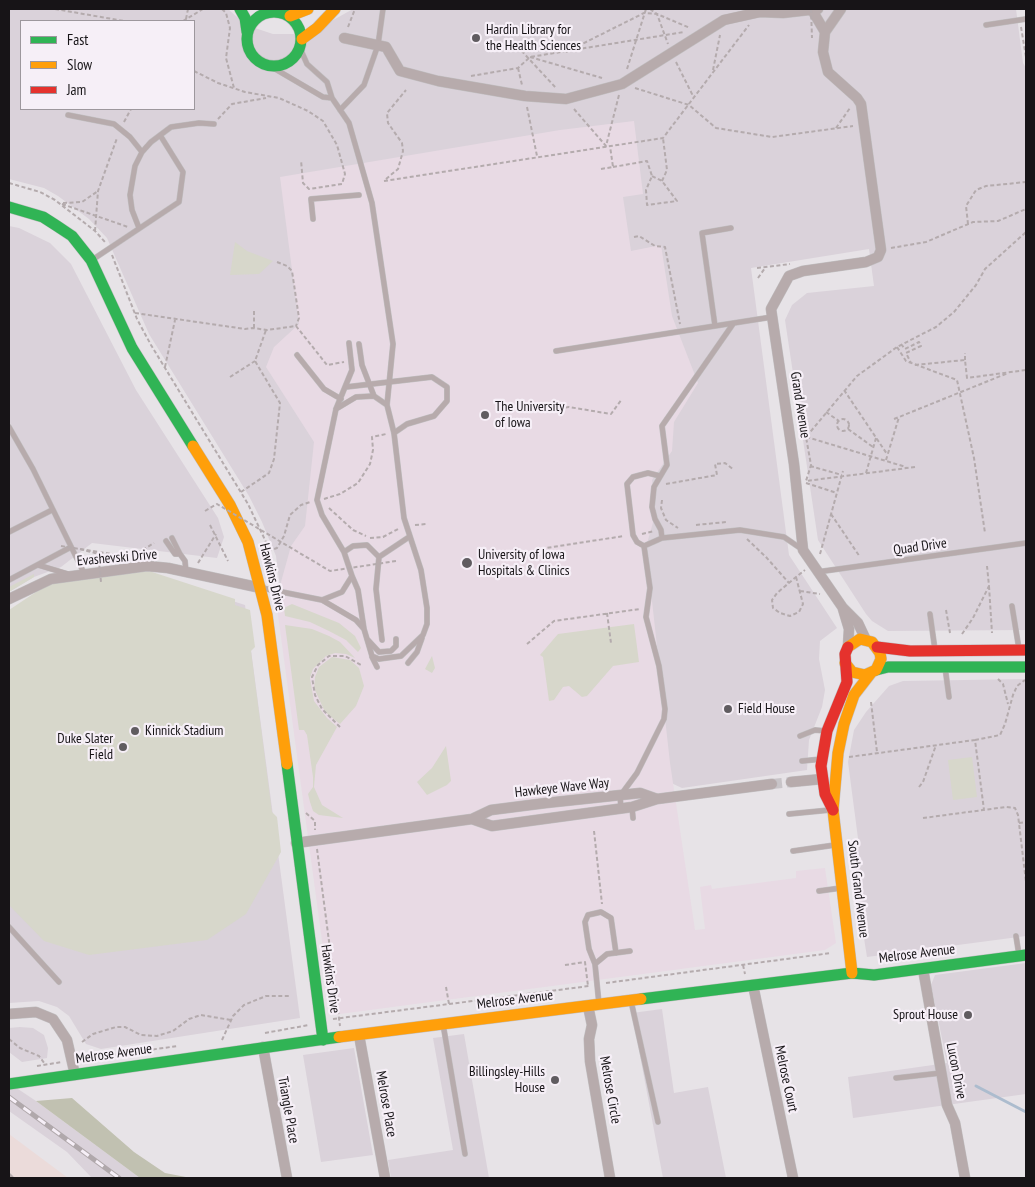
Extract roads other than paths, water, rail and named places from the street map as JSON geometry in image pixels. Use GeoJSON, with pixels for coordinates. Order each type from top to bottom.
{"type":"FeatureCollection","features":[{"type":"Feature","properties":{"kind":"main road"},"geometry":{"type":"LineString","coordinates":[[240,9],[245,18],[249,49],[254,57],[270,66],[288,62],[301,44],[335,9]]}},
{"type":"Feature","properties":{"kind":"main road"},"geometry":{"type":"LineString","coordinates":[[290,16],[308,9]]}},
{"type":"Feature","properties":{"kind":"main road"},"geometry":{"type":"LineString","coordinates":[[248,32],[257,18],[271,10],[290,16],[300,30],[301,44]]}},
{"type":"Feature","properties":{"kind":"main road","name":"Hawkins Drive"},"geometry":{"type":"LineString","coordinates":[[9,206],[43,217],[57,226],[72,236],[91,260],[132,348],[234,512],[248,542],[267,615],[323,1040]]}},
{"type":"Feature","properties":{"kind":"main road"},"geometry":{"type":"LineString","coordinates":[[1022,650],[898,650],[877,646],[866,640],[854,641],[848,646],[844,654],[845,663],[857,675],[888,667],[1026,667]]}},
{"type":"Feature","properties":{"kind":"main road"},"geometry":{"type":"LineString","coordinates":[[874,671],[881,659],[877,646]]}},
{"type":"Feature","properties":{"kind":"main road","name":"South Grand Avenue"},"geometry":{"type":"LineString","coordinates":[[833,810],[825,794],[822,779],[822,759],[827,731],[846,682],[845,663]]}},
{"type":"Feature","properties":{"kind":"main road","name":"South Grand Avenue"},"geometry":{"type":"LineString","coordinates":[[852,973],[833,810],[841,734],[854,695],[874,671]]}},
{"type":"Feature","properties":{"kind":"main road","name":"Melrose Avenue"},"geometry":{"type":"LineString","coordinates":[[9,1084],[263,1047],[443,1024],[852,973],[874,975],[1023,955]]}},
{"type":"Feature","properties":{"kind":"street"},"geometry":{"type":"LineString","coordinates":[[344,38],[386,47],[400,70],[438,81],[525,96],[566,99],[622,84],[724,20],[762,10],[809,10],[825,32],[841,9]]}},
{"type":"Feature","properties":{"kind":"street","name":"Grand Avenue"},"geometry":{"type":"LineString","coordinates":[[825,32],[823,52],[828,72],[857,98],[861,104],[881,250],[878,256],[866,262],[803,271],[789,276],[771,309],[794,464],[803,550],[816,572],[843,608],[858,623],[866,640]]}},
{"type":"Feature","properties":{"kind":"street","name":"Evashevski Drive"},"geometry":{"type":"LineString","coordinates":[[9,600],[42,582],[84,573],[147,566],[261,588]]}},
{"type":"Feature","properties":{"kind":"street","name":"Grand Avenue"},"geometry":{"type":"LineString","coordinates":[[843,608],[849,629],[848,646]]}},
{"type":"Feature","properties":{"kind":"street"},"geometry":{"type":"LineString","coordinates":[[791,782],[822,779]]}},
{"type":"Feature","properties":{"kind":"street","name":"Hawkeye Wave Way"},"geometry":{"type":"LineString","coordinates":[[472,819],[492,826],[632,807],[658,800],[772,784]]}},
{"type":"Feature","properties":{"kind":"street","name":"Hawkeye Wave Way"},"geometry":{"type":"LineString","coordinates":[[296,843],[472,819],[497,809],[640,794],[658,800]]}},
{"type":"Feature","properties":{"kind":"street","name":"Lucon Drive"},"geometry":{"type":"LineString","coordinates":[[923,969],[947,1105],[955,1122],[965,1178]]}},
{"type":"Feature","properties":{"kind":"street","name":"Melrose Court"},"geometry":{"type":"LineString","coordinates":[[753,985],[793,1178]]}},
{"type":"Feature","properties":{"kind":"street","name":"Melrose Circle"},"geometry":{"type":"LineString","coordinates":[[594,1005],[589,1039],[590,1061],[610,1178]]}},
{"type":"Feature","properties":{"kind":"street"},"geometry":{"type":"LineString","coordinates":[[9,1014],[36,1012],[53,1019],[67,1040],[75,1075]]}},
{"type":"Feature","properties":{"kind":"street","name":"Melrose Place"},"geometry":{"type":"LineString","coordinates":[[359,1035],[385,1178]]}},
{"type":"Feature","properties":{"kind":"street","name":"Triangle Place"},"geometry":{"type":"LineString","coordinates":[[263,1047],[286,1178]]}},
{"type":"Feature","properties":{"kind":"lane"},"geometry":{"type":"LineString","coordinates":[[340,110],[364,85],[378,45],[383,9]]}},
{"type":"Feature","properties":{"kind":"lane"},"geometry":{"type":"LineString","coordinates":[[986,25],[1023,19]]}},
{"type":"Feature","properties":{"kind":"lane"},"geometry":{"type":"LineString","coordinates":[[301,44],[307,64],[327,82],[332,98],[349,122],[372,203],[393,344],[387,405],[394,433],[405,526],[421,570],[427,608],[427,624],[417,652],[408,663]]}},
{"type":"Feature","properties":{"kind":"lane"},"geometry":{"type":"LineString","coordinates":[[270,66],[323,97],[332,98]]}},
{"type":"Feature","properties":{"kind":"lane"},"geometry":{"type":"LineString","coordinates":[[68,115],[107,121],[122,128],[142,152]]}},
{"type":"Feature","properties":{"kind":"lane"},"geometry":{"type":"LineString","coordinates":[[137,230],[130,195],[135,166],[142,152],[171,127],[185,124],[214,124]]}},
{"type":"Feature","properties":{"kind":"lane"},"geometry":{"type":"LineString","coordinates":[[91,260],[179,202],[183,172],[160,135]]}},
{"type":"Feature","properties":{"kind":"lane"},"geometry":{"type":"LineString","coordinates":[[313,219],[311,199],[359,195]]}},
{"type":"Feature","properties":{"kind":"lane"},"geometry":{"type":"LineString","coordinates":[[715,326],[702,233],[731,228]]}},
{"type":"Feature","properties":{"kind":"lane"},"geometry":{"type":"LineString","coordinates":[[556,351],[772,317]]}},
{"type":"Feature","properties":{"kind":"lane"},"geometry":{"type":"LineString","coordinates":[[662,538],[661,530],[652,507],[654,487],[667,465],[662,426],[733,324]]}},
{"type":"Feature","properties":{"kind":"lane"},"geometry":{"type":"LineString","coordinates":[[349,343],[353,362],[346,387],[336,408],[317,500],[322,515],[344,552],[358,590],[365,636],[377,667]]}},
{"type":"Feature","properties":{"kind":"lane"},"geometry":{"type":"LineString","coordinates":[[359,344],[362,365],[374,396]]}},
{"type":"Feature","properties":{"kind":"lane"},"geometry":{"type":"LineString","coordinates":[[297,355],[324,389],[341,399]]}},
{"type":"Feature","properties":{"kind":"lane"},"geometry":{"type":"LineString","coordinates":[[346,387],[390,380],[432,377],[447,387],[447,401],[434,416],[407,424],[394,433]]}},
{"type":"Feature","properties":{"kind":"lane"},"geometry":{"type":"LineString","coordinates":[[336,408],[356,397],[374,396],[387,405]]}},
{"type":"Feature","properties":{"kind":"lane"},"geometry":{"type":"LineString","coordinates":[[9,427],[33,469],[84,573]]}},
{"type":"Feature","properties":{"kind":"lane"},"geometry":{"type":"LineString","coordinates":[[644,546],[637,542],[633,535],[627,484],[633,477],[648,473],[660,476]]}},
{"type":"Feature","properties":{"kind":"lane"},"geometry":{"type":"LineString","coordinates":[[9,532],[52,510]]}},
{"type":"Feature","properties":{"kind":"lane"},"geometry":{"type":"LineString","coordinates":[[644,546],[662,538],[740,530],[784,537],[803,550]]}},
{"type":"Feature","properties":{"kind":"lane"},"geometry":{"type":"LineString","coordinates":[[379,558],[409,537]]}},
{"type":"Feature","properties":{"kind":"lane"},"geometry":{"type":"LineString","coordinates":[[172,538],[185,561],[186,572]]}},
{"type":"Feature","properties":{"kind":"lane"},"geometry":{"type":"LineString","coordinates":[[166,541],[175,554],[180,554]]}},
{"type":"Feature","properties":{"kind":"lane","name":"Quad Drive"},"geometry":{"type":"LineString","coordinates":[[816,572],[1026,543]]}},
{"type":"Feature","properties":{"kind":"lane"},"geometry":{"type":"LineString","coordinates":[[344,552],[353,546],[367,545],[379,558],[376,589],[382,640]]}},
{"type":"Feature","properties":{"kind":"lane"},"geometry":{"type":"LineString","coordinates":[[621,808],[620,796],[637,773],[664,719],[665,709],[659,666],[648,625],[646,608],[650,588],[644,546]]}},
{"type":"Feature","properties":{"kind":"lane"},"geometry":{"type":"LineString","coordinates":[[9,580],[71,547]]}},
{"type":"Feature","properties":{"kind":"lane"},"geometry":{"type":"LineString","coordinates":[[38,565],[72,575]]}},
{"type":"Feature","properties":{"kind":"lane"},"geometry":{"type":"LineString","coordinates":[[322,600],[342,592],[352,576]]}},
{"type":"Feature","properties":{"kind":"lane"},"geometry":{"type":"LineString","coordinates":[[261,588],[322,600],[356,620],[364,629]]}},
{"type":"Feature","properties":{"kind":"lane"},"geometry":{"type":"LineString","coordinates":[[1012,606],[1022,650]]}},
{"type":"Feature","properties":{"kind":"lane"},"geometry":{"type":"LineString","coordinates":[[930,614],[935,651]]}},
{"type":"Feature","properties":{"kind":"lane"},"geometry":{"type":"LineString","coordinates":[[372,656],[379,659],[401,656],[423,635]]}},
{"type":"Feature","properties":{"kind":"lane"},"geometry":{"type":"LineString","coordinates":[[365,636],[379,652],[391,651],[396,646],[396,639]]}},
{"type":"Feature","properties":{"kind":"lane"},"geometry":{"type":"LineString","coordinates":[[945,667],[949,697]]}},
{"type":"Feature","properties":{"kind":"lane"},"geometry":{"type":"LineString","coordinates":[[800,736],[815,730],[841,734]]}},
{"type":"Feature","properties":{"kind":"lane"},"geometry":{"type":"LineString","coordinates":[[802,761],[822,759]]}},
{"type":"Feature","properties":{"kind":"lane"},"geometry":{"type":"LineString","coordinates":[[632,807],[633,818]]}},
{"type":"Feature","properties":{"kind":"lane"},"geometry":{"type":"LineString","coordinates":[[789,814],[833,810]]}},
{"type":"Feature","properties":{"kind":"lane"},"geometry":{"type":"LineString","coordinates":[[793,851],[837,845]]}},
{"type":"Feature","properties":{"kind":"lane"},"geometry":{"type":"LineString","coordinates":[[819,891],[842,887]]}},
{"type":"Feature","properties":{"kind":"lane"},"geometry":{"type":"LineString","coordinates":[[594,1005],[597,984],[595,964],[589,949],[585,922],[588,914],[600,912],[610,918],[616,953]]}},
{"type":"Feature","properties":{"kind":"lane"},"geometry":{"type":"LineString","coordinates":[[9,927],[59,982]]}},
{"type":"Feature","properties":{"kind":"lane"},"geometry":{"type":"LineString","coordinates":[[1016,936],[1023,955]]}},
{"type":"Feature","properties":{"kind":"lane"},"geometry":{"type":"LineString","coordinates":[[595,964],[607,954],[630,951]]}},
{"type":"Feature","properties":{"kind":"lane"},"geometry":{"type":"LineString","coordinates":[[631,1001],[658,1122]]}},
{"type":"Feature","properties":{"kind":"lane"},"geometry":{"type":"LineString","coordinates":[[443,1024],[465,1154]]}},
{"type":"Feature","properties":{"kind":"lane"},"geometry":{"type":"LineString","coordinates":[[896,1078],[941,1072]]}},
{"type":"Feature","properties":{"kind":"waterway"},"geometry":{"type":"LineString","coordinates":[[976,1086],[1026,1112]]}},
{"type":"Feature","properties":{"kind":"tunnel"},"geometry":{"type":"LineString","coordinates":[[772,784],[791,782]]}},
{"type":"Feature","properties":{"kind":"railway"},"geometry":{"type":"LineString","coordinates":[[9,1097],[119,1178]]}},
{"type":"Feature","properties":{"kind":"place","name":"Hardin Library for the Health Sciences"},"geometry":{"type":"Point","coordinates":[476,38]}},
{"type":"Feature","properties":{"kind":"place","name":"The University of Iowa"},"geometry":{"type":"Point","coordinates":[485,415]}},
{"type":"Feature","properties":{"kind":"place","name":"University of Iowa Hospitals & Clinics"},"geometry":{"type":"Point","coordinates":[467,563]}},
{"type":"Feature","properties":{"kind":"place","name":"Field House"},"geometry":{"type":"Point","coordinates":[728,709]}},
{"type":"Feature","properties":{"kind":"place","name":"Kinnick Stadium"},"geometry":{"type":"Point","coordinates":[135,731]}},
{"type":"Feature","properties":{"kind":"place","name":"Duke Slater Field"},"geometry":{"type":"Point","coordinates":[123,747]}},
{"type":"Feature","properties":{"kind":"place","name":"Sprout House"},"geometry":{"type":"Point","coordinates":[968,1015]}},
{"type":"Feature","properties":{"kind":"place","name":"Billingsley-Hills House"},"geometry":{"type":"Point","coordinates":[555,1080]}}]}
